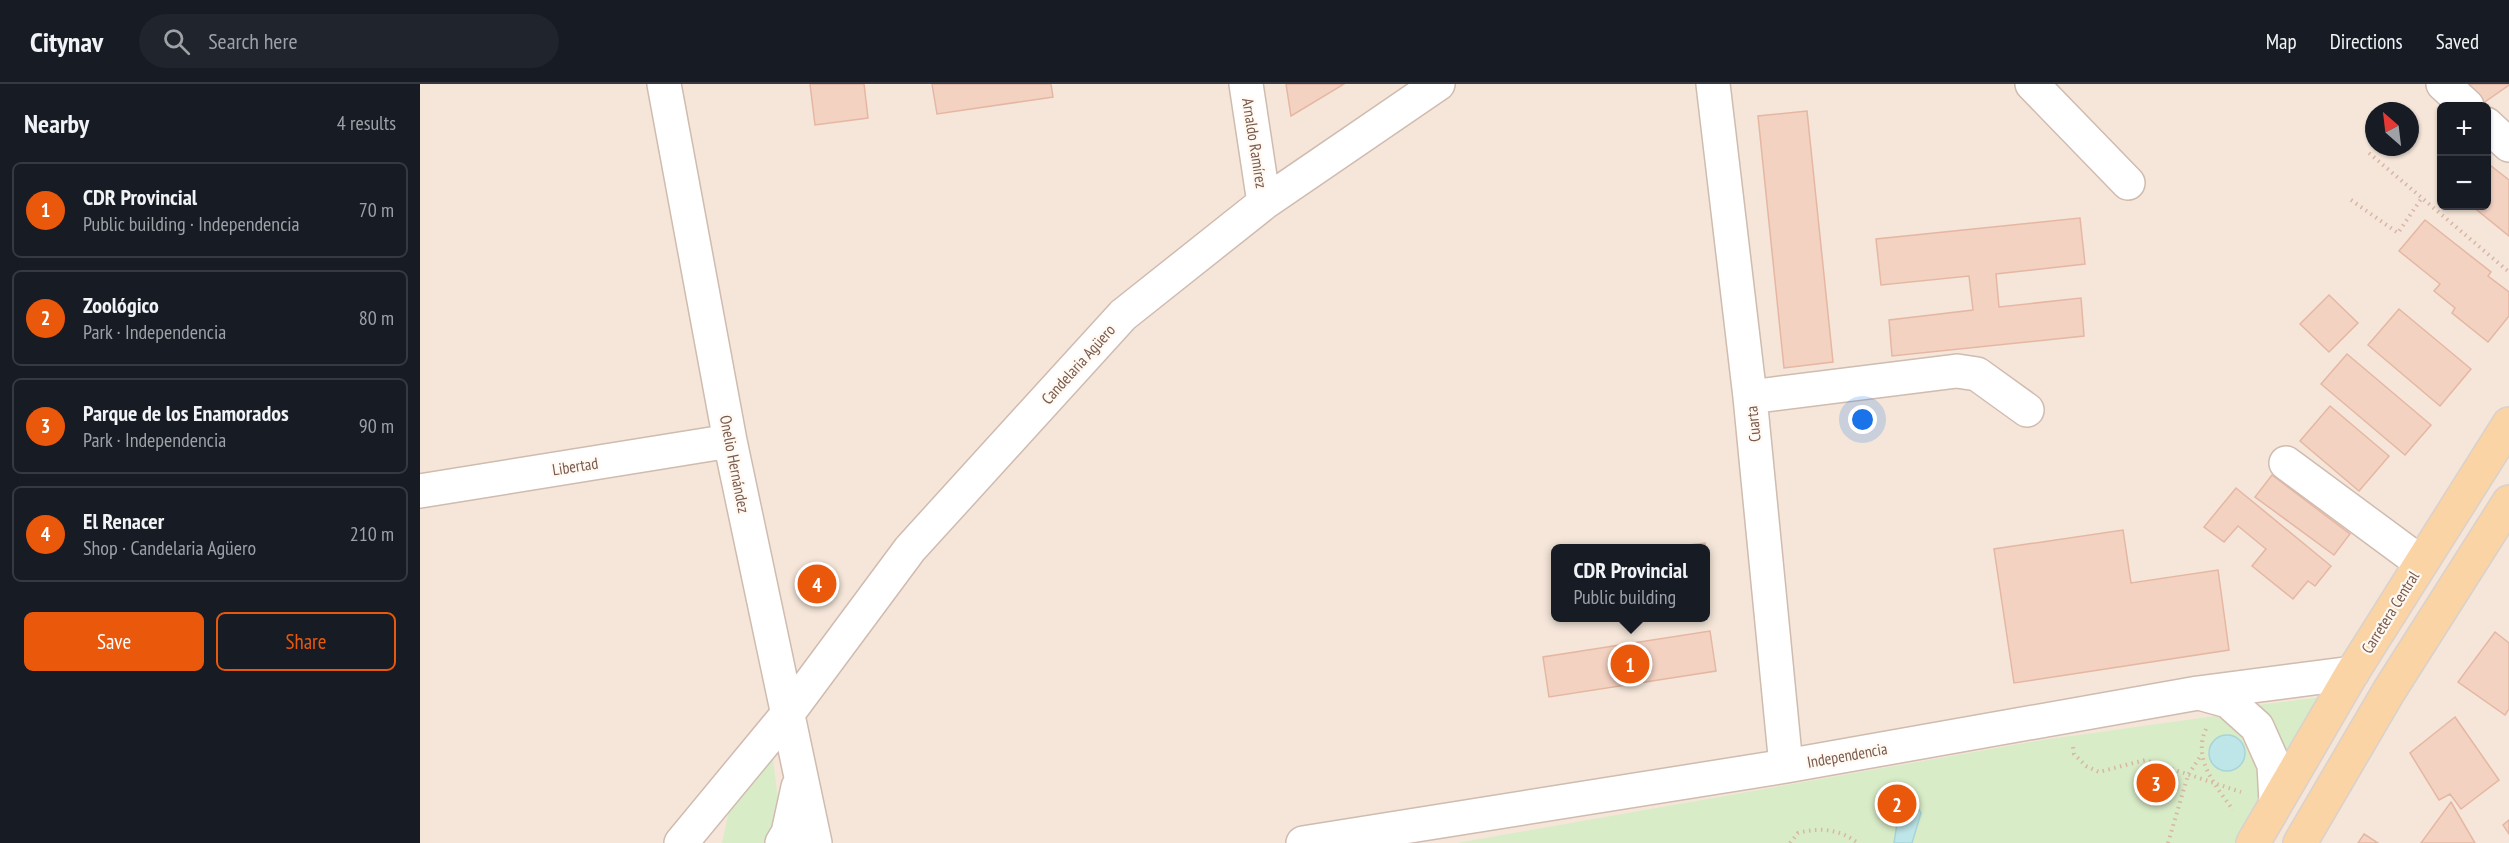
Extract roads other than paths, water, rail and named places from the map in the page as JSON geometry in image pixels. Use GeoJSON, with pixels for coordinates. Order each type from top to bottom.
{"type":"FeatureCollection","features":[{"type":"Feature","properties":{"kind":"main road","name":"Carretera Central"},"geometry":{"type":"LineString","coordinates":[[2276,802],[2420,562],[2509,424]]}},
{"type":"Feature","properties":{"kind":"main road"},"geometry":{"type":"LineString","coordinates":[[2300,843],[2389,691],[2509,502]]}},
{"type":"Feature","properties":{"kind":"main road"},"geometry":{"type":"LineString","coordinates":[[2352,673],[2389,691]]}},
{"type":"Feature","properties":{"kind":"main road"},"geometry":{"type":"LineString","coordinates":[[2264,842],[2276,802]]}},
{"type":"Feature","properties":{"kind":"street","name":"Onelio Hernández"},"geometry":{"type":"LineString","coordinates":[[663,84],[730,441],[786,716],[815,843]]}},
{"type":"Feature","properties":{"kind":"street","name":"Arnaldo Ramírez"},"geometry":{"type":"LineString","coordinates":[[1246,84],[1264,203]]}},
{"type":"Feature","properties":{"kind":"street","name":"Candelaria Agüero"},"geometry":{"type":"LineString","coordinates":[[681,843],[786,716],[910,549],[1123,315],[1264,203],[1438,84]]}},
{"type":"Feature","properties":{"kind":"street","name":"Cuarta"},"geometry":{"type":"LineString","coordinates":[[1713,84],[1750,397],[1786,765]]}},
{"type":"Feature","properties":{"kind":"street"},"geometry":{"type":"LineString","coordinates":[[2032,84],[2128,183]]}},
{"type":"Feature","properties":{"kind":"street"},"geometry":{"type":"LineString","coordinates":[[2443,84],[2463,102]]}},
{"type":"Feature","properties":{"kind":"street"},"geometry":{"type":"LineString","coordinates":[[2491,128],[2509,145]]}},
{"type":"Feature","properties":{"kind":"street"},"geometry":{"type":"LineString","coordinates":[[1750,397],[1957,371],[1977,374],[2027,410]]}},
{"type":"Feature","properties":{"kind":"street","name":"Libertad"},"geometry":{"type":"LineString","coordinates":[[420,491],[730,441]]}},
{"type":"Feature","properties":{"kind":"street"},"geometry":{"type":"LineString","coordinates":[[2286,463],[2420,562]]}},
{"type":"Feature","properties":{"kind":"street","name":"Independencia"},"geometry":{"type":"LineString","coordinates":[[1303,843],[2066,717],[2204,707],[2352,673]]}},
{"type":"Feature","properties":{"kind":"street"},"geometry":{"type":"LineString","coordinates":[[2204,707],[2228,701],[2256,727],[2274,765],[2276,802]]}},
{"type":"Feature","properties":{"kind":"street"},"geometry":{"type":"LineString","coordinates":[[782,843],[788,833],[800,777]]}},
{"type":"Feature","properties":{"kind":"street"},"geometry":{"type":"LineString","coordinates":[[703,843],[717,802]]}},
{"type":"Feature","properties":{"kind":"water"},"geometry":{"type":"Polygon","coordinates":[[[2227,735],[2240,740],[2245,753],[2240,766],[2227,771],[2214,766],[2209,753],[2214,740],[2227,735]]]}},
{"type":"Feature","properties":{"kind":"water"},"geometry":{"type":"Polygon","coordinates":[[[1901,798],[1918,808],[1921,813],[1912,843],[1894,843],[1901,798]]]}},
{"type":"Feature","properties":{"kind":"place","name":"El Renacer"},"geometry":{"type":"Point","coordinates":[817,584]}},
{"type":"Feature","properties":{"kind":"place","name":"CDR Provincial"},"geometry":{"type":"Point","coordinates":[1630,664]}},
{"type":"Feature","properties":{"kind":"place","name":"Parque de los Enamorados"},"geometry":{"type":"Point","coordinates":[2156,783]}},
{"type":"Feature","properties":{"kind":"place","name":"Zoológico"},"geometry":{"type":"Point","coordinates":[1897,804]}}]}
